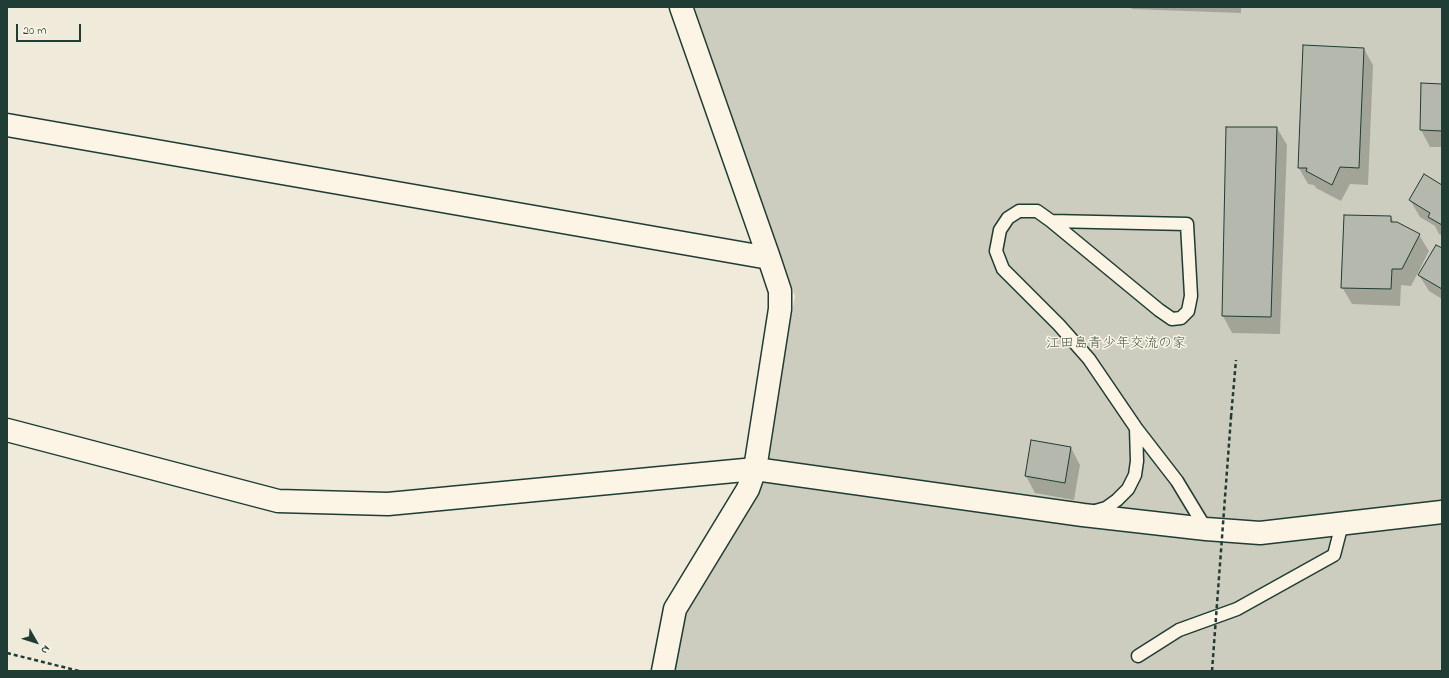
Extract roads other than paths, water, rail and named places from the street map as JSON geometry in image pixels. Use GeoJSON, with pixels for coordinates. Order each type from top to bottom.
{"type":"FeatureCollection","features":[{"type":"Feature","properties":{"kind":"street"},"geometry":{"type":"LineString","coordinates":[[663,671],[675,609],[748,489],[755,469],[780,309],[780,291],[770,258],[681,7]]}},
{"type":"Feature","properties":{"kind":"street"},"geometry":{"type":"LineString","coordinates":[[7,125],[770,258]]}},
{"type":"Feature","properties":{"kind":"street"},"geometry":{"type":"LineString","coordinates":[[7,430],[278,501],[388,504],[755,469],[1083,515],[1206,529],[1260,533],[1442,512]]}},
{"type":"Feature","properties":{"kind":"lane"},"geometry":{"type":"LineString","coordinates":[[1051,220],[1187,224],[1192,296],[1188,311],[1181,318],[1172,319],[1159,310],[1051,220],[1037,211],[1019,212],[1008,218],[1000,230],[996,251],[1003,269],[1059,325],[1089,359],[1136,428],[1177,481],[1206,529]]}},
{"type":"Feature","properties":{"kind":"lane"},"geometry":{"type":"LineString","coordinates":[[1083,515],[1106,508],[1128,489],[1136,475],[1136,428]]}},
{"type":"Feature","properties":{"kind":"lane"},"geometry":{"type":"LineString","coordinates":[[1138,656],[1179,630],[1237,609],[1334,555],[1342,524]]}},
{"type":"Feature","properties":{"kind":"park label","name":"江田島青少年交流の家"},"geometry":{"type":"Point","coordinates":[1116,345]}}]}
